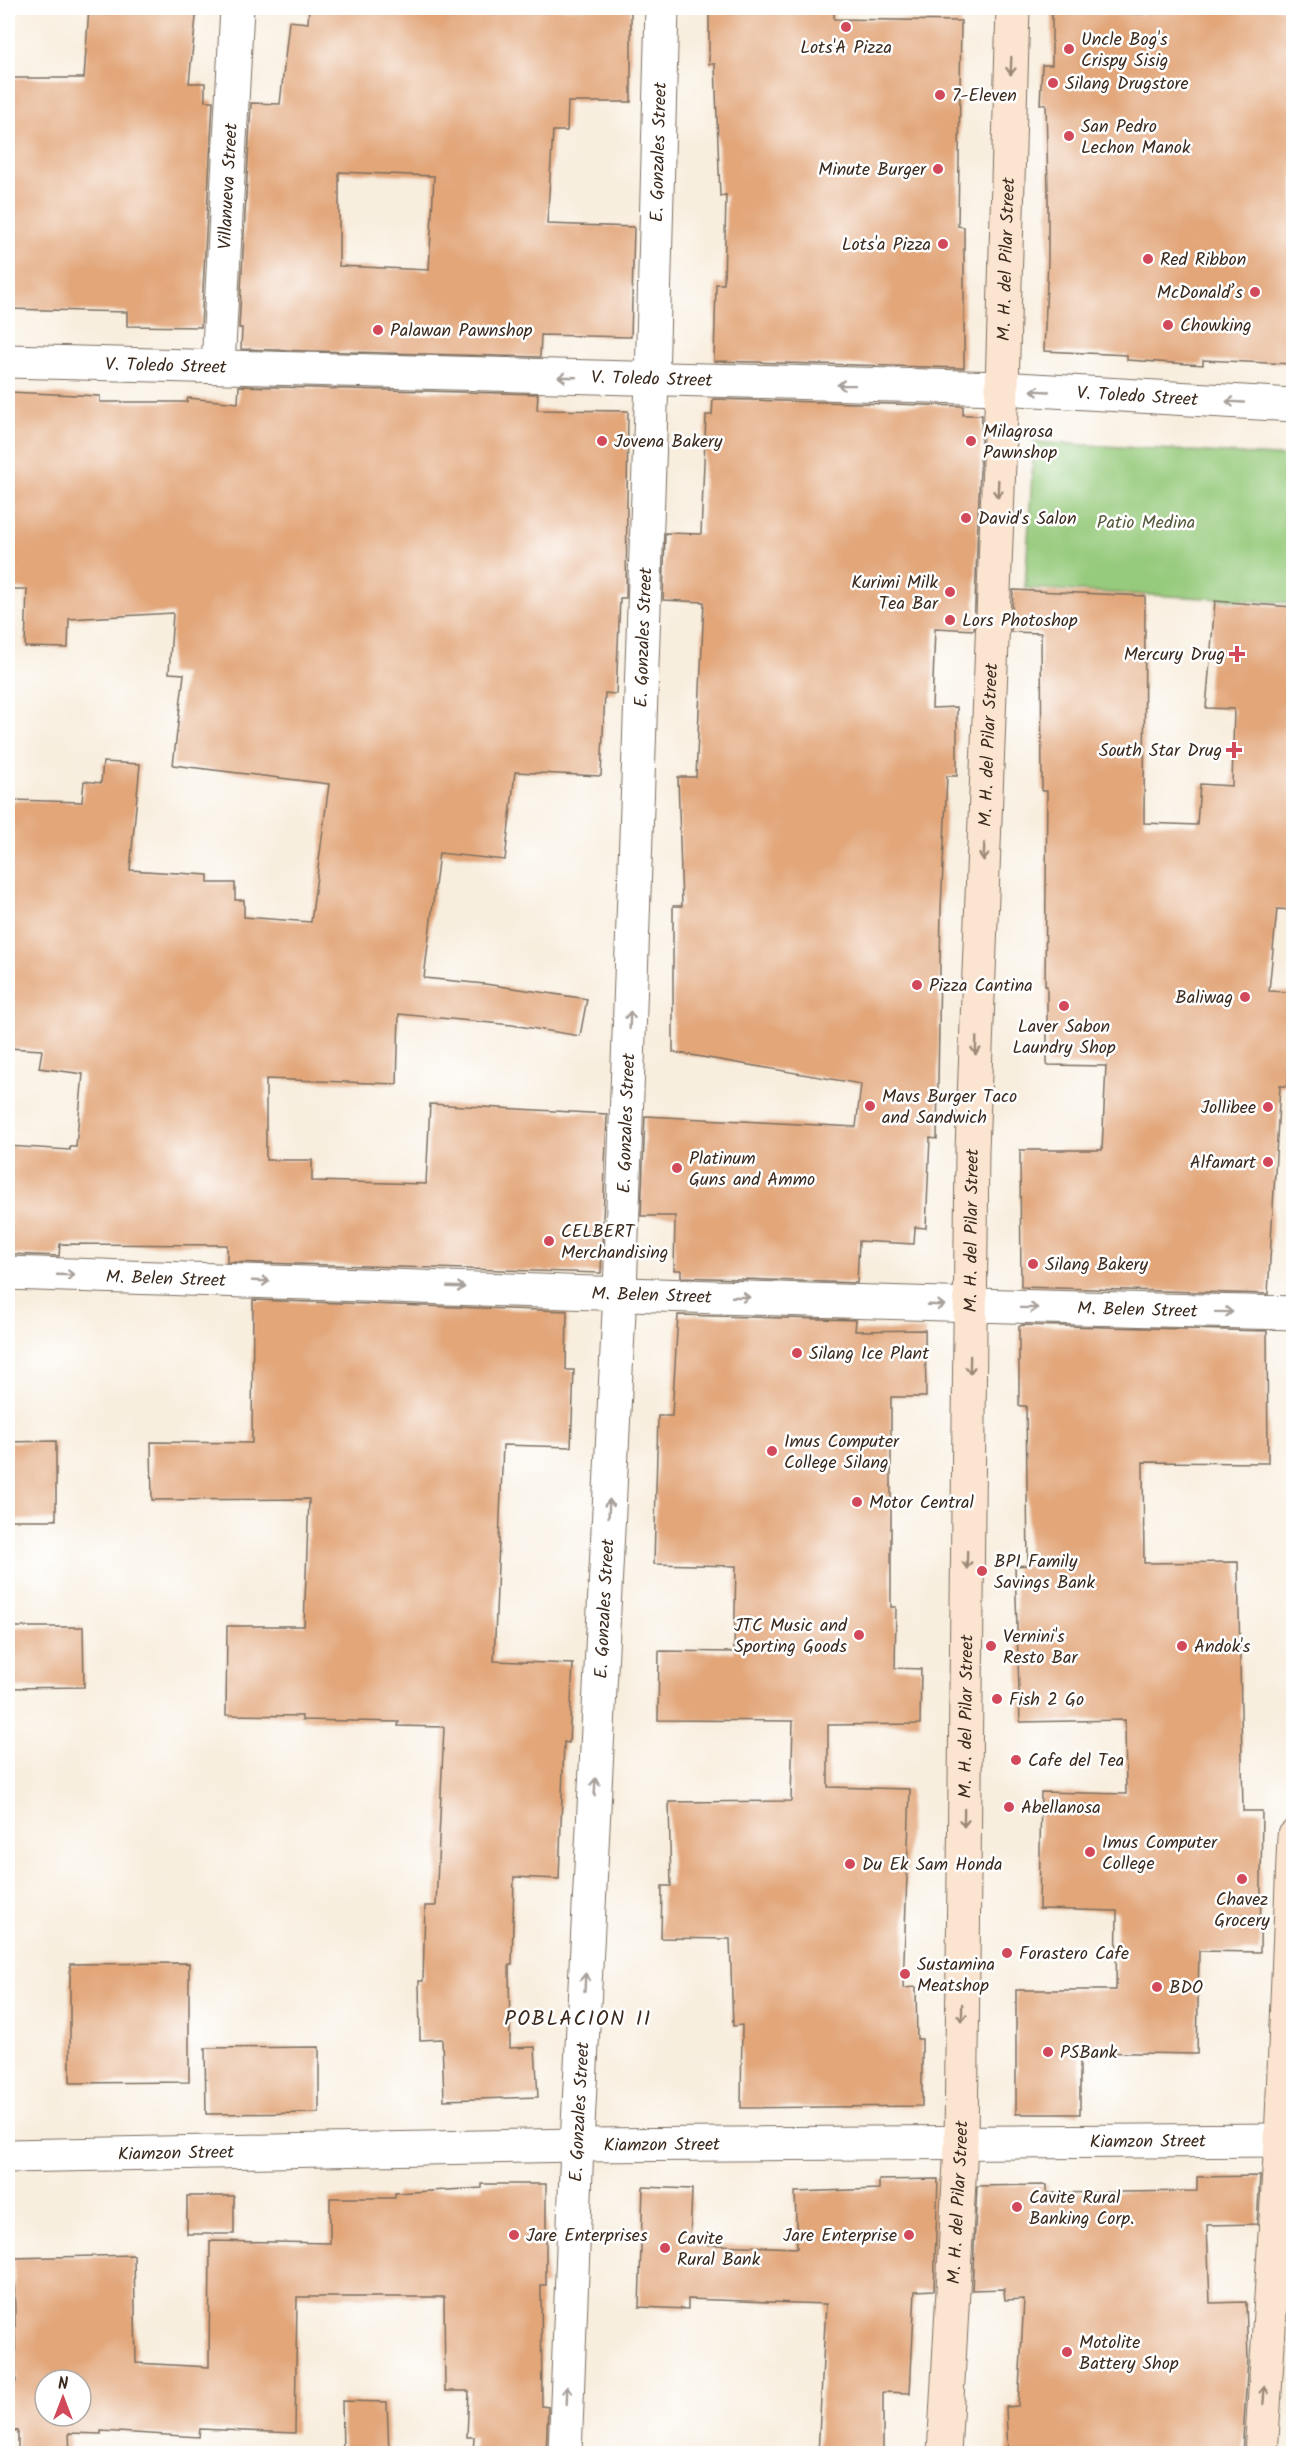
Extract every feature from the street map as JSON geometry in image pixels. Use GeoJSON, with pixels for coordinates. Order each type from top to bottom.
{"type":"FeatureCollection","features":[{"type":"Feature","properties":{"kind":"main road","name":"M. H. del Pilar Street"},"geometry":{"type":"LineString","coordinates":[[944,2454],[961,2144],[972,1150],[1002,388],[1013,8]]}},
{"type":"Feature","properties":{"kind":"main road"},"geometry":{"type":"LineString","coordinates":[[1261,2454],[1287,2140],[1293,1837]]}},
{"type":"Feature","properties":{"kind":"street","name":"Villanueva Street"},"geometry":{"type":"LineString","coordinates":[[218,366],[237,8]]}},
{"type":"Feature","properties":{"kind":"street","name":"E. Gonzales Street"},"geometry":{"type":"LineString","coordinates":[[565,2454],[577,2145],[620,1292],[652,380],[662,8]]}},
{"type":"Feature","properties":{"kind":"street","name":"V. Toledo Street"},"geometry":{"type":"LineString","coordinates":[[8,361],[1002,388],[1293,405]]}},
{"type":"Feature","properties":{"kind":"street","name":"M. Belen Street"},"geometry":{"type":"LineString","coordinates":[[8,1274],[620,1292],[971,1307],[1293,1313]]}},
{"type":"Feature","properties":{"kind":"street","name":"Kiamzon Street"},"geometry":{"type":"LineString","coordinates":[[8,2156],[577,2145],[1287,2140]]}},
{"type":"Feature","properties":{"kind":"green space","name":"Patio Medina"},"geometry":{"type":"Polygon","coordinates":[[[1034,442],[1293,457],[1293,603],[1025,588],[1034,442]]]}},
{"type":"Feature","properties":{"kind":"building"},"geometry":{"type":"Polygon","coordinates":[[[89,8],[197,8],[189,83],[205,83],[205,101],[213,101],[201,327],[127,326],[127,312],[8,309],[8,78],[84,78],[89,8]]]}},
{"type":"Feature","properties":{"kind":"building"},"geometry":{"type":"Polygon","coordinates":[[[309,8],[631,8],[631,102],[568,102],[567,131],[553,131],[547,224],[634,227],[631,337],[541,335],[540,357],[241,349],[242,328],[239,328],[251,103],[280,104],[289,21],[308,23],[309,8]],[[339,172],[339,266],[429,270],[434,176],[339,172]]]}},
{"type":"Feature","properties":{"kind":"building"},"geometry":{"type":"Polygon","coordinates":[[[1144,8],[1293,8],[1293,364],[1203,360],[1203,365],[1127,360],[1127,355],[1044,351],[1048,192],[1046,104],[1040,104],[1042,65],[1052,65],[1052,13],[1144,14],[1144,8]]]}},
{"type":"Feature","properties":{"kind":"building"},"geometry":{"type":"Polygon","coordinates":[[[709,11],[834,11],[834,19],[961,21],[958,226],[964,227],[964,368],[714,361],[716,284],[724,284],[726,195],[720,196],[715,64],[709,64],[709,11]]]}},
{"type":"Feature","properties":{"kind":"building"},"geometry":{"type":"Polygon","coordinates":[[[239,386],[538,394],[537,410],[628,411],[626,598],[620,598],[616,694],[605,693],[601,776],[515,772],[505,860],[439,853],[424,978],[485,984],[587,999],[580,1036],[512,1025],[399,1014],[397,1084],[266,1079],[266,1160],[312,1160],[312,1181],[426,1184],[430,1104],[607,1114],[601,1273],[227,1262],[227,1245],[60,1244],[59,1256],[8,1254],[8,1146],[70,1150],[70,1147],[76,1147],[83,1074],[39,1068],[42,1050],[8,1048],[8,816],[12,800],[82,802],[84,781],[101,783],[103,762],[140,764],[130,870],[208,875],[208,883],[235,883],[235,900],[244,900],[244,917],[311,922],[329,784],[173,765],[184,674],[169,673],[173,613],[69,619],[68,648],[25,647],[27,589],[8,589],[8,392],[100,396],[100,402],[187,402],[188,398],[238,403],[239,386]]]}},
{"type":"Feature","properties":{"kind":"building"},"geometry":{"type":"Polygon","coordinates":[[[713,399],[963,406],[963,415],[982,415],[974,630],[935,628],[932,708],[957,707],[957,776],[947,776],[941,910],[937,1139],[930,1138],[926,1228],[915,1227],[914,1244],[859,1241],[857,1283],[681,1277],[681,1270],[674,1270],[675,1216],[641,1216],[645,1116],[856,1127],[861,1084],[673,1052],[673,906],[682,906],[678,777],[696,777],[704,602],[663,600],[665,533],[701,534],[706,415],[712,415],[713,399]]]}},
{"type":"Feature","properties":{"kind":"building"},"geometry":{"type":"Polygon","coordinates":[[[1013,590],[1145,596],[1144,823],[1197,825],[1200,784],[1232,786],[1234,709],[1206,708],[1215,601],[1293,607],[1293,910],[1277,909],[1269,991],[1290,992],[1288,1086],[1280,1086],[1268,1294],[1021,1287],[1020,1150],[1102,1150],[1106,1066],[1047,1065],[1047,986],[1045,986],[1047,791],[1042,791],[1041,633],[1011,632],[1013,590]]]}},
{"type":"Feature","properties":{"kind":"building"},"geometry":{"type":"Polygon","coordinates":[[[253,1300],[567,1311],[566,1370],[574,1370],[571,1447],[503,1445],[494,1661],[573,1664],[569,1743],[564,1742],[559,1879],[514,1877],[512,1965],[509,1965],[510,2048],[535,2047],[538,2097],[444,2100],[442,2039],[420,2040],[419,1981],[423,1981],[425,1906],[436,1906],[444,1727],[398,1726],[399,1722],[302,1720],[302,1716],[226,1715],[227,1626],[304,1626],[309,1499],[152,1500],[151,1442],[252,1443],[253,1300]]]}},
{"type":"Feature","properties":{"kind":"building"},"geometry":{"type":"Polygon","coordinates":[[[678,1315],[856,1320],[855,1331],[925,1330],[926,1397],[891,1397],[891,1607],[896,1607],[895,1668],[921,1669],[920,1724],[828,1725],[828,1787],[910,1789],[903,1988],[916,1987],[917,2039],[922,2039],[922,2106],[741,2108],[742,2025],[733,2026],[730,1939],[661,1938],[662,1886],[671,1886],[669,1802],[791,1801],[793,1721],[658,1720],[659,1651],[734,1652],[736,1566],[654,1564],[658,1416],[672,1416],[678,1315]]]}},
{"type":"Feature","properties":{"kind":"building"},"geometry":{"type":"Polygon","coordinates":[[[1022,1325],[1267,1331],[1268,1463],[1143,1462],[1144,1563],[1238,1562],[1243,1811],[1262,1811],[1260,1952],[1199,1951],[1197,2054],[1080,2052],[1080,2114],[1016,2114],[1016,1990],[1116,1990],[1117,1911],[1039,1909],[1041,1792],[1126,1794],[1125,1720],[1020,1722],[1015,1566],[1028,1565],[1026,1406],[1019,1406],[1019,1327],[1022,1325]]]}},
{"type":"Feature","properties":{"kind":"building"},"geometry":{"type":"Polygon","coordinates":[[[56,1441],[56,1520],[8,1520],[8,1442],[56,1441]]]}},
{"type":"Feature","properties":{"kind":"building"},"geometry":{"type":"Polygon","coordinates":[[[8,1627],[83,1627],[84,1687],[8,1688],[8,1627]]]}},
{"type":"Feature","properties":{"kind":"building"},"geometry":{"type":"Polygon","coordinates":[[[189,1963],[189,2082],[70,2083],[70,1964],[189,1963]]]}},
{"type":"Feature","properties":{"kind":"building"},"geometry":{"type":"Polygon","coordinates":[[[319,2047],[319,2113],[206,2114],[205,2048],[319,2047]]]}},
{"type":"Feature","properties":{"kind":"building"},"geometry":{"type":"Polygon","coordinates":[[[1260,2176],[1257,2224],[1207,2225],[1210,2303],[1246,2302],[1248,2359],[1242,2454],[1008,2454],[1006,2407],[1018,2406],[1024,2299],[1005,2300],[1004,2289],[972,2290],[977,2186],[1047,2185],[1047,2193],[1197,2191],[1197,2177],[1260,2176]]]}},
{"type":"Feature","properties":{"kind":"building"},"geometry":{"type":"Polygon","coordinates":[[[938,2179],[934,2290],[915,2291],[910,2393],[883,2392],[883,2454],[818,2454],[826,2304],[688,2299],[688,2309],[639,2307],[643,2187],[692,2189],[690,2244],[797,2248],[795,2192],[879,2189],[879,2180],[938,2179]]]}},
{"type":"Feature","properties":{"kind":"building"},"geometry":{"type":"Polygon","coordinates":[[[482,2184],[546,2184],[546,2285],[541,2285],[542,2406],[548,2407],[546,2454],[473,2454],[474,2437],[467,2437],[469,2391],[445,2391],[444,2297],[297,2297],[295,2433],[200,2429],[199,2437],[101,2431],[101,2434],[69,2433],[70,2454],[18,2454],[18,2431],[8,2430],[8,2381],[16,2382],[14,2258],[134,2255],[136,2363],[209,2367],[210,2241],[330,2243],[330,2198],[395,2198],[395,2193],[482,2188],[482,2184]]]}},
{"type":"Feature","properties":{"kind":"building"},"geometry":{"type":"Polygon","coordinates":[[[187,2196],[234,2196],[234,2234],[187,2234],[187,2196]]]}},
{"type":"Feature","properties":{"kind":"building"},"geometry":{"type":"Polygon","coordinates":[[[342,2401],[387,2402],[389,2454],[343,2454],[342,2401]]]}},
{"type":"Feature","properties":{"kind":"place","name":"Lots'A Pizza"},"geometry":{"type":"Point","coordinates":[846,27]}},
{"type":"Feature","properties":{"kind":"place","name":"Uncle Bog's Crispy Sisig"},"geometry":{"type":"Point","coordinates":[1069,49]}},
{"type":"Feature","properties":{"kind":"place","name":"Silang Drugstore"},"geometry":{"type":"Point","coordinates":[1053,83]}},
{"type":"Feature","properties":{"kind":"place","name":"7-Eleven"},"geometry":{"type":"Point","coordinates":[940,95]}},
{"type":"Feature","properties":{"kind":"place","name":"San Pedro Lechon Manok"},"geometry":{"type":"Point","coordinates":[1069,136]}},
{"type":"Feature","properties":{"kind":"place","name":"Minute Burger"},"geometry":{"type":"Point","coordinates":[938,169]}},
{"type":"Feature","properties":{"kind":"place","name":"Lots'a Pizza"},"geometry":{"type":"Point","coordinates":[943,244]}},
{"type":"Feature","properties":{"kind":"place","name":"Red Ribbon"},"geometry":{"type":"Point","coordinates":[1148,259]}},
{"type":"Feature","properties":{"kind":"place","name":"McDonald’s"},"geometry":{"type":"Point","coordinates":[1255,292]}},
{"type":"Feature","properties":{"kind":"place","name":"Chowking"},"geometry":{"type":"Point","coordinates":[1168,325]}},
{"type":"Feature","properties":{"kind":"place","name":"Palawan Pawnshop"},"geometry":{"type":"Point","coordinates":[378,330]}},
{"type":"Feature","properties":{"kind":"place","name":"Jovena Bakery"},"geometry":{"type":"Point","coordinates":[602,441]}},
{"type":"Feature","properties":{"kind":"place","name":"Milagrosa Pawnshop"},"geometry":{"type":"Point","coordinates":[971,441]}},
{"type":"Feature","properties":{"kind":"place","name":"David's Salon"},"geometry":{"type":"Point","coordinates":[966,518]}},
{"type":"Feature","properties":{"kind":"place","name":"Kurimi Milk Tea Bar"},"geometry":{"type":"Point","coordinates":[950,592]}},
{"type":"Feature","properties":{"kind":"place","name":"Lors Photoshop"},"geometry":{"type":"Point","coordinates":[950,620]}},
{"type":"Feature","properties":{"kind":"place","name":"Mercury Drug"},"geometry":{"type":"Point","coordinates":[1237,654]}},
{"type":"Feature","properties":{"kind":"place","name":"South Star Drug"},"geometry":{"type":"Point","coordinates":[1234,750]}},
{"type":"Feature","properties":{"kind":"place","name":"Pizza Cantina"},"geometry":{"type":"Point","coordinates":[917,985]}},
{"type":"Feature","properties":{"kind":"place","name":"Baliwag"},"geometry":{"type":"Point","coordinates":[1245,997]}},
{"type":"Feature","properties":{"kind":"place","name":"Laver Sabon Laundry Shop"},"geometry":{"type":"Point","coordinates":[1064,1006]}},
{"type":"Feature","properties":{"kind":"place","name":"Mavs Burger Taco and Sandwich"},"geometry":{"type":"Point","coordinates":[870,1106]}},
{"type":"Feature","properties":{"kind":"place","name":"Jollibee"},"geometry":{"type":"Point","coordinates":[1268,1107]}},
{"type":"Feature","properties":{"kind":"place","name":"Alfamart"},"geometry":{"type":"Point","coordinates":[1268,1162]}},
{"type":"Feature","properties":{"kind":"place","name":"Platinum Guns and Ammo"},"geometry":{"type":"Point","coordinates":[677,1168]}},
{"type":"Feature","properties":{"kind":"place","name":"CELBERT Merchandising"},"geometry":{"type":"Point","coordinates":[549,1241]}},
{"type":"Feature","properties":{"kind":"place","name":"Silang Bakery"},"geometry":{"type":"Point","coordinates":[1033,1264]}},
{"type":"Feature","properties":{"kind":"place","name":"Silang Ice Plant"},"geometry":{"type":"Point","coordinates":[797,1353]}},
{"type":"Feature","properties":{"kind":"place","name":"Imus Computer College Silang"},"geometry":{"type":"Point","coordinates":[772,1451]}},
{"type":"Feature","properties":{"kind":"place","name":"Motor Central"},"geometry":{"type":"Point","coordinates":[857,1502]}},
{"type":"Feature","properties":{"kind":"place","name":"BPI Family Savings Bank"},"geometry":{"type":"Point","coordinates":[982,1571]}},
{"type":"Feature","properties":{"kind":"place","name":"JTC Music and Sporting Goods"},"geometry":{"type":"Point","coordinates":[859,1635]}},
{"type":"Feature","properties":{"kind":"place","name":"Vernini's Resto Bar"},"geometry":{"type":"Point","coordinates":[991,1646]}},
{"type":"Feature","properties":{"kind":"place","name":"Andok's"},"geometry":{"type":"Point","coordinates":[1182,1646]}},
{"type":"Feature","properties":{"kind":"place","name":"Fish 2 Go"},"geometry":{"type":"Point","coordinates":[997,1699]}},
{"type":"Feature","properties":{"kind":"place","name":"Cafe del Tea"},"geometry":{"type":"Point","coordinates":[1016,1760]}},
{"type":"Feature","properties":{"kind":"place","name":"Abellanosa"},"geometry":{"type":"Point","coordinates":[1009,1807]}},
{"type":"Feature","properties":{"kind":"place","name":"Imus Computer College"},"geometry":{"type":"Point","coordinates":[1090,1852]}},
{"type":"Feature","properties":{"kind":"place","name":"Du Ek Sam Honda"},"geometry":{"type":"Point","coordinates":[850,1864]}},
{"type":"Feature","properties":{"kind":"place","name":"Chavez Grocery"},"geometry":{"type":"Point","coordinates":[1242,1879]}},
{"type":"Feature","properties":{"kind":"place","name":"Forastero Cafe"},"geometry":{"type":"Point","coordinates":[1007,1953]}},
{"type":"Feature","properties":{"kind":"place","name":"Sustamina Meatshop"},"geometry":{"type":"Point","coordinates":[905,1974]}},
{"type":"Feature","properties":{"kind":"place","name":"BDO"},"geometry":{"type":"Point","coordinates":[1157,1987]}},
{"type":"Feature","properties":{"kind":"place","name":"PSBank"},"geometry":{"type":"Point","coordinates":[1048,2052]}},
{"type":"Feature","properties":{"kind":"place","name":"Cavite Rural Banking Corp."},"geometry":{"type":"Point","coordinates":[1017,2207]}},
{"type":"Feature","properties":{"kind":"place","name":"Jare Enterprises"},"geometry":{"type":"Point","coordinates":[514,2235]}},
{"type":"Feature","properties":{"kind":"place","name":"Jare Enterprise"},"geometry":{"type":"Point","coordinates":[909,2235]}},
{"type":"Feature","properties":{"kind":"place","name":"Cavite Rural Bank"},"geometry":{"type":"Point","coordinates":[665,2248]}},
{"type":"Feature","properties":{"kind":"place","name":"Motolite Battery Shop"},"geometry":{"type":"Point","coordinates":[1067,2352]}},
{"type":"Feature","properties":{"kind":"district","name":"POBLACION II"},"geometry":{"type":"Point","coordinates":[578,2018]}}]}
